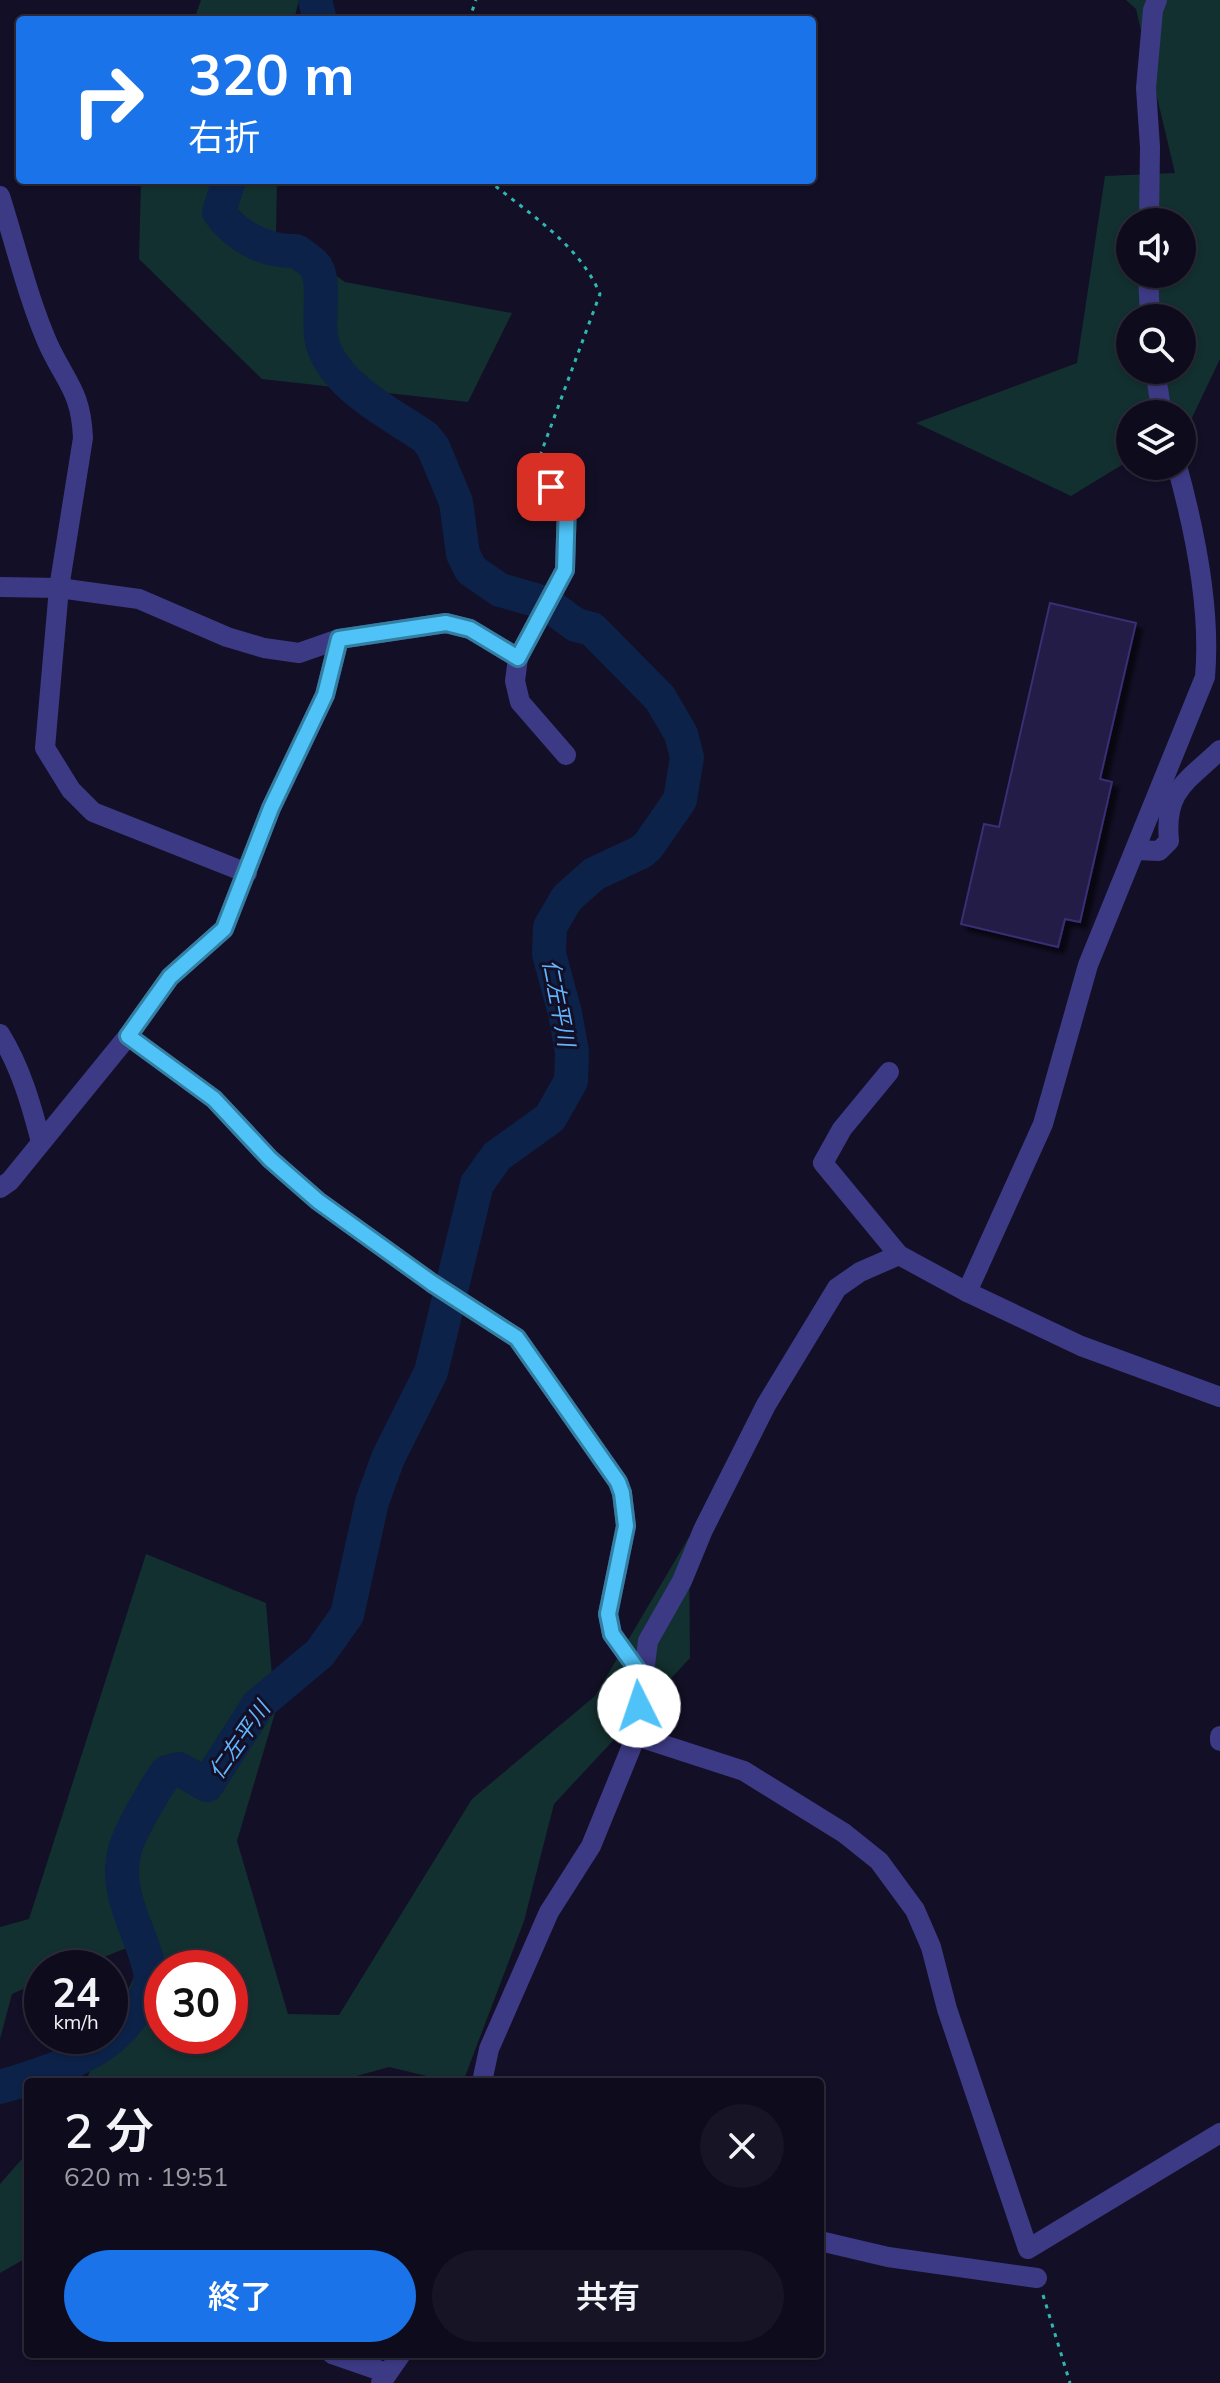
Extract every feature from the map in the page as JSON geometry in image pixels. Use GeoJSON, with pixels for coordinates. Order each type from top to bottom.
{"type":"FeatureCollection","features":[{"type":"Feature","properties":{"kind":"street"},"geometry":{"type":"LineString","coordinates":[[1149,208],[1150,147],[1146,88],[1153,10],[1157,0]]}},
{"type":"Feature","properties":{"kind":"street"},"geometry":{"type":"LineString","coordinates":[[0,196],[49,346],[72,385],[82,414],[83,438],[59,588],[45,748],[71,790],[93,812],[247,873]]}},
{"type":"Feature","properties":{"kind":"street"},"geometry":{"type":"LineString","coordinates":[[536,472],[567,503],[565,570],[518,658],[515,681],[520,702],[566,755]]}},
{"type":"Feature","properties":{"kind":"street"},"geometry":{"type":"LineString","coordinates":[[967,1292],[1043,1124],[1088,965],[1205,677],[1208,645],[1204,609],[1188,506],[1181,480]]}},
{"type":"Feature","properties":{"kind":"street"},"geometry":{"type":"LineString","coordinates":[[0,587],[59,588],[139,599],[227,637],[264,648],[299,653],[339,639],[446,623],[470,629],[518,658]]}},
{"type":"Feature","properties":{"kind":"street"},"geometry":{"type":"LineString","coordinates":[[0,1188],[10,1181],[128,1036],[170,977],[224,929],[271,808],[325,695],[339,639]]}},
{"type":"Feature","properties":{"kind":"street"},"geometry":{"type":"LineString","coordinates":[[1136,850],[1159,851],[1169,841],[1167,818],[1172,798],[1220,750]]}},
{"type":"Feature","properties":{"kind":"street"},"geometry":{"type":"LineString","coordinates":[[0,1034],[27,1091],[41,1142]]}},
{"type":"Feature","properties":{"kind":"street"},"geometry":{"type":"LineString","coordinates":[[128,1036],[214,1099],[270,1159],[318,1201],[432,1283],[517,1338],[618,1482],[626,1526],[608,1614],[612,1634],[642,1676]]}},
{"type":"Feature","properties":{"kind":"street"},"geometry":{"type":"LineString","coordinates":[[889,1072],[842,1129],[823,1163],[899,1255],[967,1292],[1081,1346],[1220,1397]]}},
{"type":"Feature","properties":{"kind":"street"},"geometry":{"type":"LineString","coordinates":[[483,2078],[489,2049],[549,1912],[591,1846],[636,1736],[648,1641],[682,1581],[703,1530],[766,1405],[837,1288],[860,1272],[899,1255]]}},
{"type":"Feature","properties":{"kind":"street"},"geometry":{"type":"LineString","coordinates":[[636,1736],[744,1771],[844,1833],[879,1861],[915,1910],[931,1947],[947,2009],[1028,2249],[1220,2133]]}},
{"type":"Feature","properties":{"kind":"street"},"geometry":{"type":"LineString","coordinates":[[824,2242],[901,2259],[1037,2278]]}},
{"type":"Feature","properties":{"kind":"street"},"geometry":{"type":"LineString","coordinates":[[341,2358],[384,2378],[398,2358]]}},
{"type":"Feature","properties":{"kind":"path"},"geometry":{"type":"LineString","coordinates":[[493,184],[575,251],[593,276],[600,294],[551,422],[536,472]]}},
{"type":"Feature","properties":{"kind":"path"},"geometry":{"type":"LineString","coordinates":[[1037,2278],[1070,2383]]}},
{"type":"Feature","properties":{"kind":"green space"},"geometry":{"type":"Polygon","coordinates":[[[201,0],[299,0],[295,16],[195,16],[201,0]]]}},
{"type":"Feature","properties":{"kind":"green space"},"geometry":{"type":"Polygon","coordinates":[[[1126,0],[1220,0],[1220,359],[1196,409],[1196,400],[1116,400],[1116,469],[1071,496],[916,423],[1077,363],[1105,176],[1175,173],[1136,9],[1126,0]]]}},
{"type":"Feature","properties":{"kind":"green space"},"geometry":{"type":"Polygon","coordinates":[[[141,184],[277,184],[276,234],[345,282],[512,313],[468,402],[262,379],[139,259],[141,184]]]}},
{"type":"Feature","properties":{"kind":"green space"},"geometry":{"type":"Polygon","coordinates":[[[689,1537],[690,1658],[554,1804],[524,1921],[465,2078],[435,2078],[389,2067],[349,2078],[87,2078],[98,2054],[128,2054],[128,1990],[144,1955],[144,2054],[248,2054],[248,1950],[146,1950],[152,1938],[122,1950],[24,1950],[24,1989],[12,1994],[0,2039],[0,1927],[29,1919],[146,1554],[266,1603],[275,1713],[237,1841],[288,2014],[339,2015],[472,1799],[595,1696],[689,1537]]]}},
{"type":"Feature","properties":{"kind":"green space"},"geometry":{"type":"Polygon","coordinates":[[[24,2157],[24,2259],[0,2273],[0,2184],[24,2157]]]}},
{"type":"Feature","properties":{"kind":"building"},"geometry":{"type":"Polygon","coordinates":[[[1050,603],[1136,623],[1100,779],[1112,782],[1080,922],[1065,919],[1058,947],[961,924],[984,824],[999,827],[1050,603]]]}},
{"type":"Feature","properties":{"kind":"waterway","name":"仁左平川"},"geometry":{"type":"LineString","coordinates":[[315,0],[319,16]]}},
{"type":"Feature","properties":{"kind":"waterway","name":"仁左平川"},"geometry":{"type":"LineString","coordinates":[[28,2078],[70,2062],[103,2044],[117,2033],[148,1992],[150,1972],[126,1900],[122,1869],[124,1853],[136,1823],[167,1772],[179,1769],[207,1785],[258,1705],[320,1653],[347,1615],[372,1502],[388,1458],[431,1372],[477,1184],[497,1156],[550,1118],[571,1081],[572,1052],[549,954],[550,927],[567,898],[594,874],[648,846],[680,800],[687,757],[681,734],[660,698],[592,629],[576,625],[546,603],[500,590],[471,570],[463,554],[456,502],[433,447],[425,437],[356,390],[334,367],[322,343],[321,285],[316,267],[296,251],[263,246],[234,229],[219,212],[228,184]]}},
{"type":"Feature","properties":{"kind":"waterway","name":"仁左平川"},"geometry":{"type":"LineString","coordinates":[[0,2087],[24,2079]]}},
{"type":"Feature","properties":{"kind":"route"},"geometry":{"type":"LineString","coordinates":[[551,487],[567,503],[565,570],[518,658],[470,629],[446,623],[339,639],[325,695],[271,808],[224,929],[170,977],[128,1036],[214,1099],[270,1159],[318,1201],[432,1283],[517,1338],[575,1418],[618,1482],[622,1493],[626,1526],[608,1614],[612,1634],[642,1676],[639,1706]]}}]}
